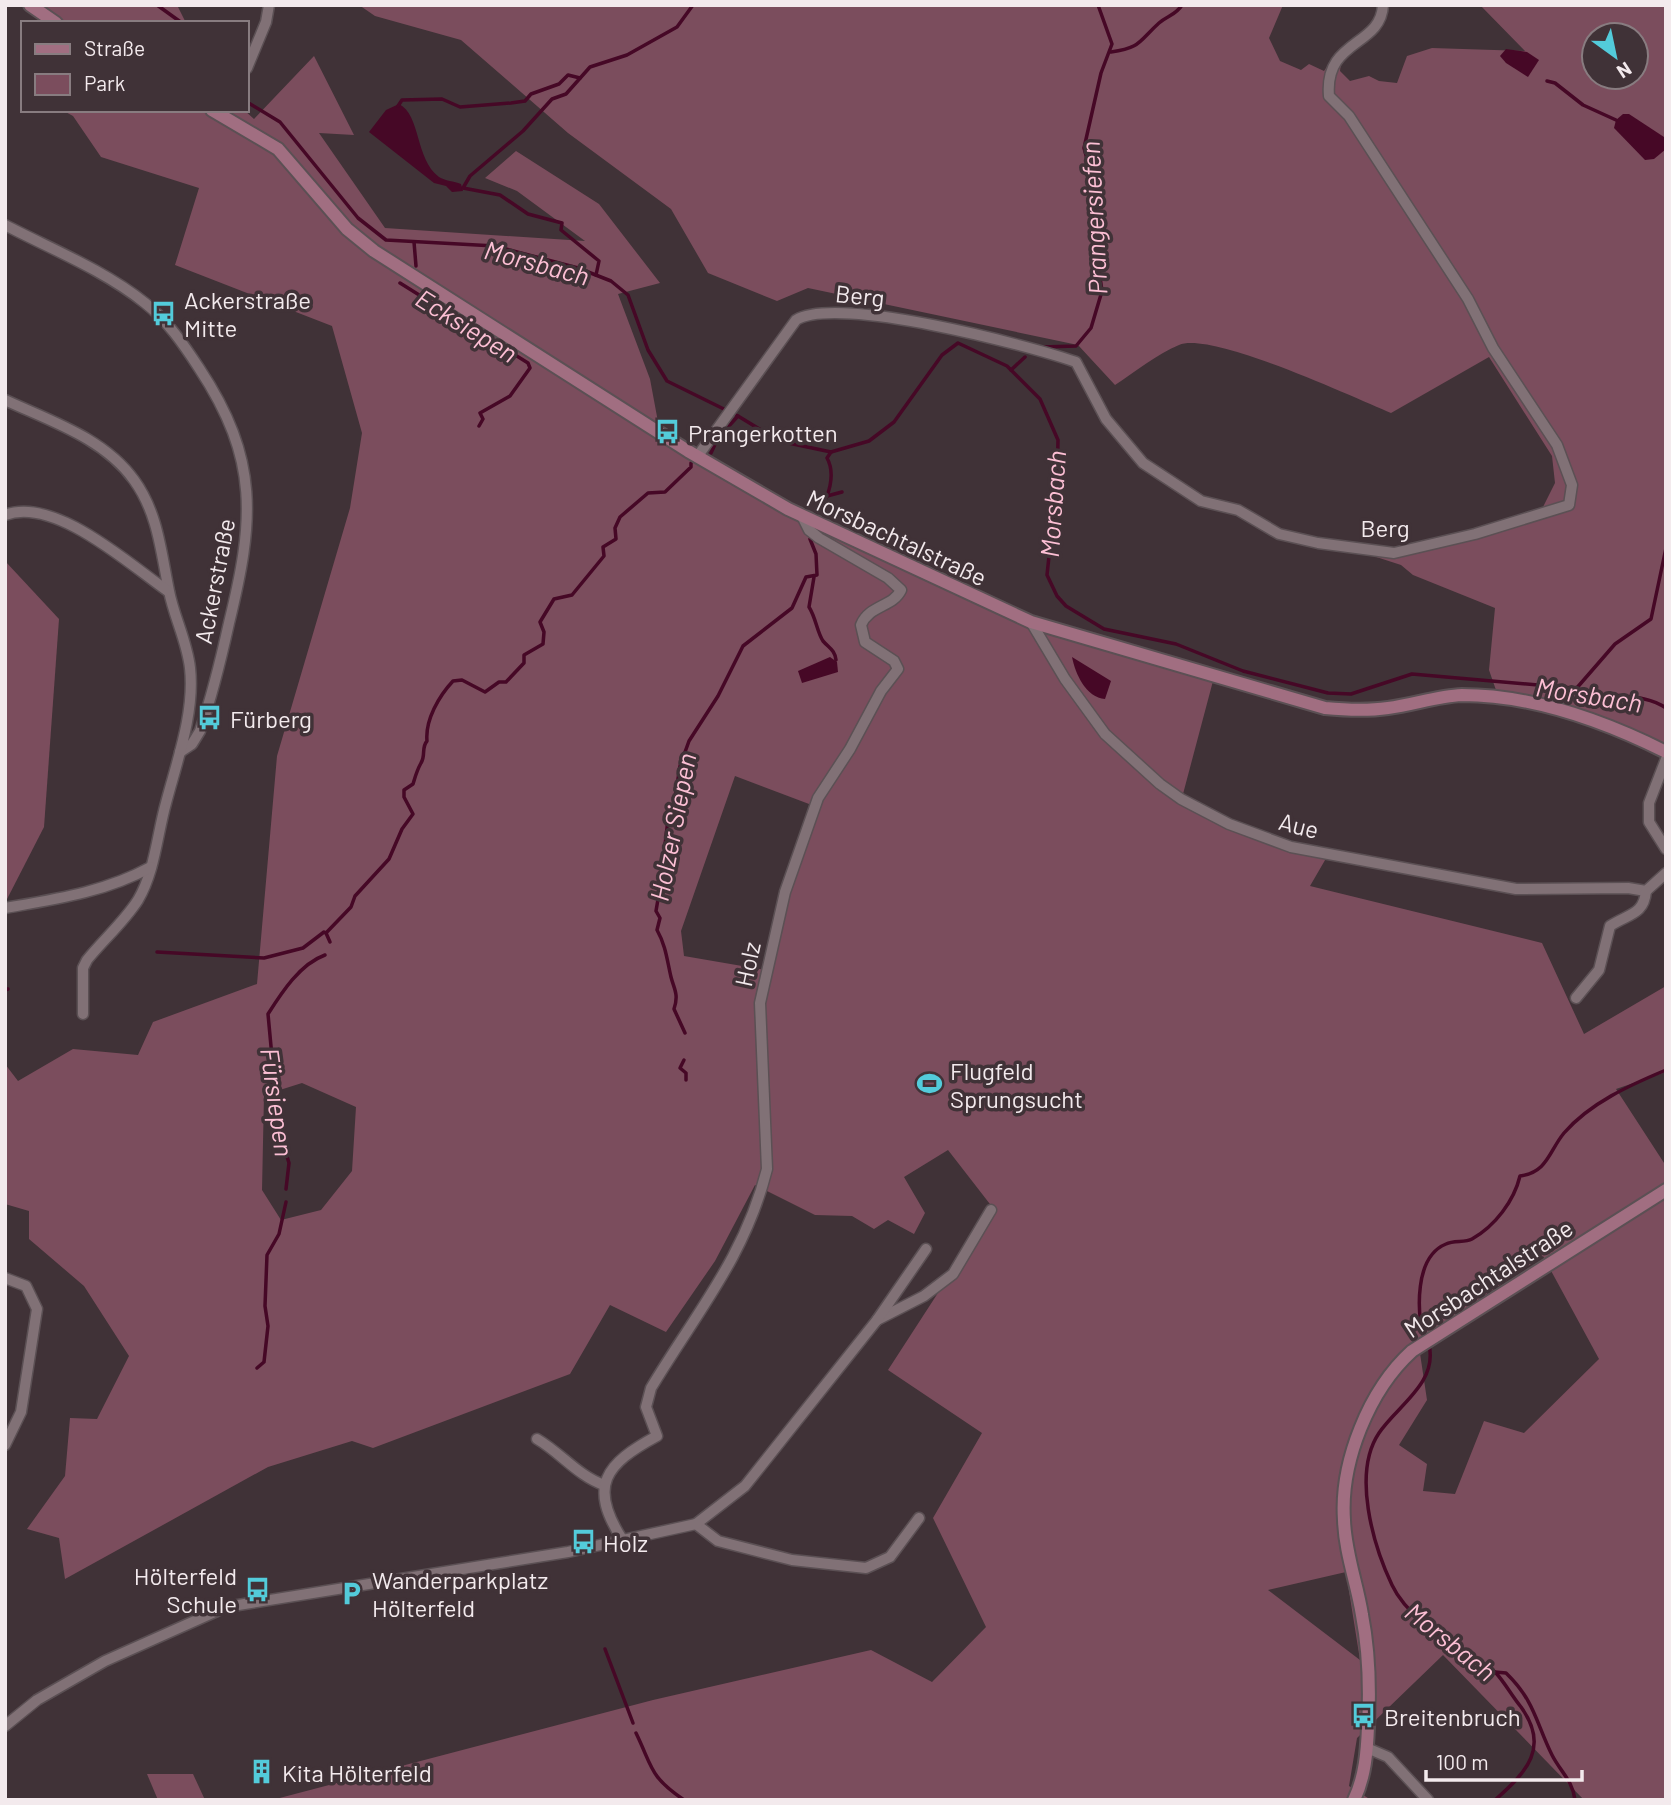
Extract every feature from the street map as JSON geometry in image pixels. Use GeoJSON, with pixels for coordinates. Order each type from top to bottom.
{"type":"FeatureCollection","features":[{"type":"Feature","properties":{"kind":"main road"},"geometry":{"type":"LineString","coordinates":[[30,5],[53,21]]}},
{"type":"Feature","properties":{"kind":"main road","name":"Morsbachtalstraße"},"geometry":{"type":"LineString","coordinates":[[219,112],[263,138],[287,158],[347,229],[374,251],[696,457],[802,516],[1031,622],[1325,708],[1387,708],[1460,695],[1496,697],[1592,720],[1666,752]]}},
{"type":"Feature","properties":{"kind":"main road","name":"Morsbachtalstraße"},"geometry":{"type":"LineString","coordinates":[[1354,1800],[1362,1779],[1367,1748],[1368,1665],[1362,1615],[1346,1546],[1345,1491],[1357,1443],[1377,1395],[1401,1361],[1420,1345],[1666,1190]]}},
{"type":"Feature","properties":{"kind":"street"},"geometry":{"type":"LineString","coordinates":[[248,66],[266,22],[269,5]]}},
{"type":"Feature","properties":{"kind":"street","name":"Berg"},"geometry":{"type":"LineString","coordinates":[[696,457],[796,320],[805,314],[822,312],[863,315],[966,331],[1076,362],[1106,419],[1152,470],[1201,501],[1238,510],[1279,534],[1366,551],[1411,551],[1569,505],[1572,485],[1557,445],[1493,348],[1468,299],[1349,116],[1329,96],[1327,75],[1336,59],[1380,22],[1383,5]]}},
{"type":"Feature","properties":{"kind":"street","name":"Ackerstraße"},"geometry":{"type":"LineString","coordinates":[[5,225],[127,290],[160,316],[203,374],[229,422],[241,452],[249,520],[238,588],[200,731],[192,744],[180,752]]}},
{"type":"Feature","properties":{"kind":"street"},"geometry":{"type":"LineString","coordinates":[[5,400],[92,441],[134,479],[147,502],[157,530],[169,593],[181,624],[190,667],[189,698],[180,752],[151,867],[132,908],[83,968],[83,1014]]}},
{"type":"Feature","properties":{"kind":"street"},"geometry":{"type":"LineString","coordinates":[[5,515],[42,512],[63,521],[169,593]]}},
{"type":"Feature","properties":{"kind":"street","name":"Holz"},"geometry":{"type":"LineString","coordinates":[[604,1485],[623,1460],[657,1436],[646,1407],[651,1388],[730,1267],[763,1187],[767,1169],[760,1003],[785,892],[818,798],[881,691],[898,669],[894,660],[865,642],[861,625],[873,609],[898,596],[901,590],[888,578],[819,538],[809,530],[802,516]]}},
{"type":"Feature","properties":{"kind":"street","name":"Aue"},"geometry":{"type":"LineString","coordinates":[[1031,622],[1065,679],[1105,734],[1160,784],[1229,824],[1291,847],[1516,889],[1628,888],[1646,891]]}},
{"type":"Feature","properties":{"kind":"street"},"geometry":{"type":"LineString","coordinates":[[1666,758],[1649,803],[1649,822],[1666,849]]}},
{"type":"Feature","properties":{"kind":"street"},"geometry":{"type":"LineString","coordinates":[[5,908],[96,891],[125,881],[151,867]]}},
{"type":"Feature","properties":{"kind":"street"},"geometry":{"type":"LineString","coordinates":[[1576,998],[1599,970],[1611,926],[1640,911],[1645,904],[1646,891],[1666,873]]}},
{"type":"Feature","properties":{"kind":"street"},"geometry":{"type":"LineString","coordinates":[[877,1320],[924,1296],[953,1274],[991,1210]]}},
{"type":"Feature","properties":{"kind":"street"},"geometry":{"type":"LineString","coordinates":[[5,1726],[37,1700],[105,1661],[226,1607],[557,1554],[696,1524],[745,1486],[877,1320],[926,1249]]}},
{"type":"Feature","properties":{"kind":"street"},"geometry":{"type":"LineString","coordinates":[[5,1278],[26,1286],[37,1309],[20,1412],[5,1445]]}},
{"type":"Feature","properties":{"kind":"street"},"geometry":{"type":"LineString","coordinates":[[537,1439],[558,1452],[582,1475],[604,1485],[604,1506],[622,1539]]}},
{"type":"Feature","properties":{"kind":"street"},"geometry":{"type":"LineString","coordinates":[[696,1524],[718,1541],[792,1560],[866,1568],[890,1557],[919,1518]]}},
{"type":"Feature","properties":{"kind":"street"},"geometry":{"type":"LineString","coordinates":[[1367,1748],[1388,1757],[1428,1800]]}},
{"type":"Feature","properties":{"kind":"green space"},"geometry":{"type":"Polygon","coordinates":[[[38,5],[177,5],[185,21],[62,21],[38,5]]]}},
{"type":"Feature","properties":{"kind":"green space"},"geometry":{"type":"Polygon","coordinates":[[[359,5],[1283,5],[1269,38],[1280,61],[1301,70],[1309,64],[1324,71],[1333,58],[1341,63],[1340,71],[1350,81],[1369,76],[1379,81],[1397,83],[1407,56],[1432,48],[1525,51],[1480,5],[1666,5],[1666,749],[1497,693],[1489,670],[1495,608],[1413,575],[1401,565],[1364,553],[1395,555],[1542,509],[1555,483],[1552,456],[1489,357],[1391,413],[1251,356],[1196,343],[1171,349],[1115,385],[1078,345],[808,288],[777,301],[708,273],[671,209],[568,133],[461,40],[375,16],[359,5]]]}},
{"type":"Feature","properties":{"kind":"green space"},"geometry":{"type":"Polygon","coordinates":[[[314,56],[354,135],[319,133],[385,228],[585,241],[517,191],[485,178],[516,151],[599,204],[660,283],[618,294],[650,379],[661,438],[1029,626],[1213,681],[1183,794],[1228,825],[1328,855],[1310,886],[1542,943],[1584,1034],[1666,986],[1666,1072],[1616,1089],[1666,1166],[1666,1800],[1584,1800],[1443,1655],[1357,1738],[1349,1786],[1371,1800],[272,1800],[653,1700],[871,1650],[932,1682],[986,1627],[933,1518],[982,1433],[888,1370],[993,1208],[948,1150],[904,1177],[925,1213],[914,1234],[888,1220],[874,1229],[852,1216],[815,1215],[755,1185],[715,1261],[666,1332],[610,1305],[570,1374],[373,1448],[352,1441],[268,1467],[65,1579],[59,1538],[27,1529],[65,1476],[70,1418],[97,1419],[129,1356],[84,1286],[29,1239],[29,1211],[5,1204],[5,1064],[18,1081],[73,1049],[138,1055],[153,1022],[257,984],[277,756],[350,508],[362,433],[332,326],[175,265],[199,188],[101,157],[73,116],[66,112],[246,112],[254,119],[314,56]],[[735,776],[681,931],[684,956],[771,971],[788,891],[817,807],[735,776]],[[302,1083],[264,1095],[262,1190],[281,1220],[321,1210],[352,1171],[356,1107],[302,1083]],[[1543,1256],[1418,1340],[1427,1400],[1399,1445],[1427,1464],[1423,1491],[1455,1494],[1484,1421],[1524,1433],[1599,1359],[1543,1256]],[[1346,1572],[1268,1590],[1360,1660],[1346,1572]]]}},
{"type":"Feature","properties":{"kind":"green space"},"geometry":{"type":"Polygon","coordinates":[[[5,561],[59,619],[44,827],[5,903],[5,561]]]}},
{"type":"Feature","properties":{"kind":"green space"},"geometry":{"type":"Polygon","coordinates":[[[147,1774],[193,1774],[205,1800],[158,1800],[147,1774]]]}},
{"type":"Feature","properties":{"kind":"shaded area"},"geometry":{"type":"Polygon","coordinates":[[[1506,49],[1527,52],[1539,60],[1528,77],[1500,56],[1506,49]]]}},
{"type":"Feature","properties":{"kind":"shaded area"},"geometry":{"type":"Polygon","coordinates":[[[399,104],[411,118],[431,169],[441,178],[461,184],[463,191],[452,192],[446,186],[434,183],[369,132],[386,110],[399,104]]]}},
{"type":"Feature","properties":{"kind":"shaded area"},"geometry":{"type":"Polygon","coordinates":[[[1623,114],[1629,114],[1664,137],[1666,149],[1654,159],[1645,160],[1614,128],[1616,120],[1623,114]]]}},
{"type":"Feature","properties":{"kind":"shaded area"},"geometry":{"type":"Polygon","coordinates":[[[830,657],[837,662],[838,672],[802,683],[798,671],[830,657]]]}},
{"type":"Feature","properties":{"kind":"shaded area"},"geometry":{"type":"Polygon","coordinates":[[[1072,657],[1111,681],[1105,699],[1098,698],[1087,689],[1079,677],[1072,657]]]}},
{"type":"Feature","properties":{"kind":"waterway","name":"Morsbach"},"geometry":{"type":"LineString","coordinates":[[157,5],[179,21]]}},
{"type":"Feature","properties":{"kind":"waterway"},"geometry":{"type":"LineString","coordinates":[[596,275],[599,261],[561,230],[562,223],[528,214],[500,195],[463,188],[470,176],[523,131],[552,99],[566,94],[590,67],[627,55],[677,27],[693,5]]}},
{"type":"Feature","properties":{"kind":"waterway","name":"Prangersiefen"},"geometry":{"type":"LineString","coordinates":[[1042,347],[1076,346],[1091,328],[1102,291],[1094,235],[1098,223],[1091,192],[1092,177],[1084,148],[1101,73],[1112,44],[1098,5]]}},
{"type":"Feature","properties":{"kind":"waterway"},"geometry":{"type":"LineString","coordinates":[[1111,52],[1139,43],[1182,5]]}},
{"type":"Feature","properties":{"kind":"waterway"},"geometry":{"type":"LineString","coordinates":[[398,106],[402,100],[442,99],[460,107],[525,101],[531,94],[559,84],[568,75],[580,78]]}},
{"type":"Feature","properties":{"kind":"waterway"},"geometry":{"type":"LineString","coordinates":[[1547,81],[1555,83],[1583,105],[1616,120]]}},
{"type":"Feature","properties":{"kind":"waterway","name":"Morsbach"},"geometry":{"type":"LineString","coordinates":[[248,103],[280,122],[358,218],[386,240],[495,246],[578,268],[611,281],[628,295],[648,350],[667,381],[738,416],[779,441],[831,452],[869,441],[894,422],[942,355],[958,343],[1007,366],[1040,399],[1058,440],[1057,482],[1047,575],[1057,596],[1066,606],[1104,629],[1176,644],[1243,671],[1328,693],[1351,694],[1412,674],[1572,688],[1608,698],[1612,695],[1640,698],[1666,708]]}},
{"type":"Feature","properties":{"kind":"waterway","name":"Ecksiepen"},"geometry":{"type":"LineString","coordinates":[[414,242],[416,266]]}},
{"type":"Feature","properties":{"kind":"waterway","name":"Ecksiepen"},"geometry":{"type":"LineString","coordinates":[[400,283],[528,363],[530,368],[510,396],[480,413],[483,419],[479,426]]}},
{"type":"Feature","properties":{"kind":"waterway","name":"Prangersiefen"},"geometry":{"type":"LineString","coordinates":[[1011,370],[1025,357]]}},
{"type":"Feature","properties":{"kind":"waterway","name":"Fürsiepen"},"geometry":{"type":"LineString","coordinates":[[711,453],[718,438],[738,416]]}},
{"type":"Feature","properties":{"kind":"waterway","name":"Holzer Siepen"},"geometry":{"type":"LineString","coordinates":[[818,512],[830,486],[831,471],[827,458],[831,452]]}},
{"type":"Feature","properties":{"kind":"waterway"},"geometry":{"type":"LineString","coordinates":[[157,952],[264,958],[303,948],[326,933],[351,907],[355,896],[389,859],[402,829],[413,814],[404,797],[404,790],[413,784],[423,757],[428,725],[438,701],[448,687],[453,681],[462,680],[485,692],[499,682],[506,682],[524,663],[524,655],[543,644],[544,632],[540,622],[554,599],[572,595],[604,556],[603,547],[616,539],[615,528],[620,517],[648,493],[665,492],[691,467],[691,463]]}},
{"type":"Feature","properties":{"kind":"waterway"},"geometry":{"type":"LineString","coordinates":[[827,496],[842,492]]}},
{"type":"Feature","properties":{"kind":"waterway","name":"Holzer Siepen"},"geometry":{"type":"LineString","coordinates":[[685,1033],[674,1009],[676,992],[657,930],[660,918],[656,911],[670,854],[665,845],[669,811],[674,805],[680,766],[689,741],[718,696],[743,646],[792,608],[806,577],[817,575],[816,554],[810,539]]}},
{"type":"Feature","properties":{"kind":"waterway"},"geometry":{"type":"LineString","coordinates":[[1575,690],[1615,644],[1651,619],[1666,548]]}},
{"type":"Feature","properties":{"kind":"waterway"},"geometry":{"type":"LineString","coordinates":[[814,577],[809,607],[823,641],[833,651],[836,660]]}},
{"type":"Feature","properties":{"kind":"waterway","name":"Fürsiepen"},"geometry":{"type":"LineString","coordinates":[[326,933],[330,942]]}},
{"type":"Feature","properties":{"kind":"waterway","name":"Fürsiepen"},"geometry":{"type":"LineString","coordinates":[[286,1189],[289,1163],[282,1140],[282,1117],[274,1106],[269,1070],[272,1057],[268,1014],[300,972],[325,955]]}},
{"type":"Feature","properties":{"kind":"waterway","name":"Holzer Siepen"},"geometry":{"type":"LineString","coordinates":[[684,1060],[680,1068],[686,1073],[686,1080]]}},
{"type":"Feature","properties":{"kind":"waterway","name":"Morsbach"},"geometry":{"type":"LineString","coordinates":[[1424,1338],[1420,1314],[1420,1286],[1428,1261],[1436,1251],[1446,1244],[1472,1239],[1496,1220],[1508,1203],[1520,1176],[1537,1170],[1574,1122],[1598,1104],[1666,1070]]}},
{"type":"Feature","properties":{"kind":"waterway","name":"Fürsiepen"},"geometry":{"type":"LineString","coordinates":[[257,1368],[264,1362],[268,1326],[265,1306],[267,1255],[279,1234],[286,1202]]}},
{"type":"Feature","properties":{"kind":"waterway","name":"Morsbach"},"geometry":{"type":"LineString","coordinates":[[1429,1345],[1428,1371],[1422,1382],[1379,1433],[1371,1449],[1367,1468],[1368,1509],[1385,1569],[1405,1605],[1434,1631],[1496,1673],[1530,1721],[1534,1734],[1531,1758],[1517,1779],[1495,1800]]}},
{"type":"Feature","properties":{"kind":"waterway"},"geometry":{"type":"LineString","coordinates":[[605,1649],[633,1723]]}},
{"type":"Feature","properties":{"kind":"waterway"},"geometry":{"type":"LineString","coordinates":[[1495,1672],[1506,1673],[1523,1693],[1552,1755],[1572,1787],[1575,1800]]}},
{"type":"Feature","properties":{"kind":"waterway"},"geometry":{"type":"LineString","coordinates":[[636,1733],[658,1777],[684,1800]]}},
{"type":"Feature","properties":{"kind":"place","name":"Ackerstraße Mitte"},"geometry":{"type":"Point","coordinates":[164,313]}},
{"type":"Feature","properties":{"kind":"place","name":"Prangerkotten"},"geometry":{"type":"Point","coordinates":[668,432]}},
{"type":"Feature","properties":{"kind":"place","name":"Fürberg"},"geometry":{"type":"Point","coordinates":[210,718]}},
{"type":"Feature","properties":{"kind":"place","name":"Flugfeld Sprungsucht"},"geometry":{"type":"Point","coordinates":[930,1084]}},
{"type":"Feature","properties":{"kind":"place","name":"Holz"},"geometry":{"type":"Point","coordinates":[583,1542]}},
{"type":"Feature","properties":{"kind":"place","name":"Hölterfeld Schule"},"geometry":{"type":"Point","coordinates":[257,1589]}},
{"type":"Feature","properties":{"kind":"place","name":"Wanderparkplatz Hölterfeld"},"geometry":{"type":"Point","coordinates":[352,1593]}},
{"type":"Feature","properties":{"kind":"place","name":"Breitenbruch"},"geometry":{"type":"Point","coordinates":[1364,1716]}},
{"type":"Feature","properties":{"kind":"place","name":"Kita Hölterfeld"},"geometry":{"type":"Point","coordinates":[262,1772]}}]}
